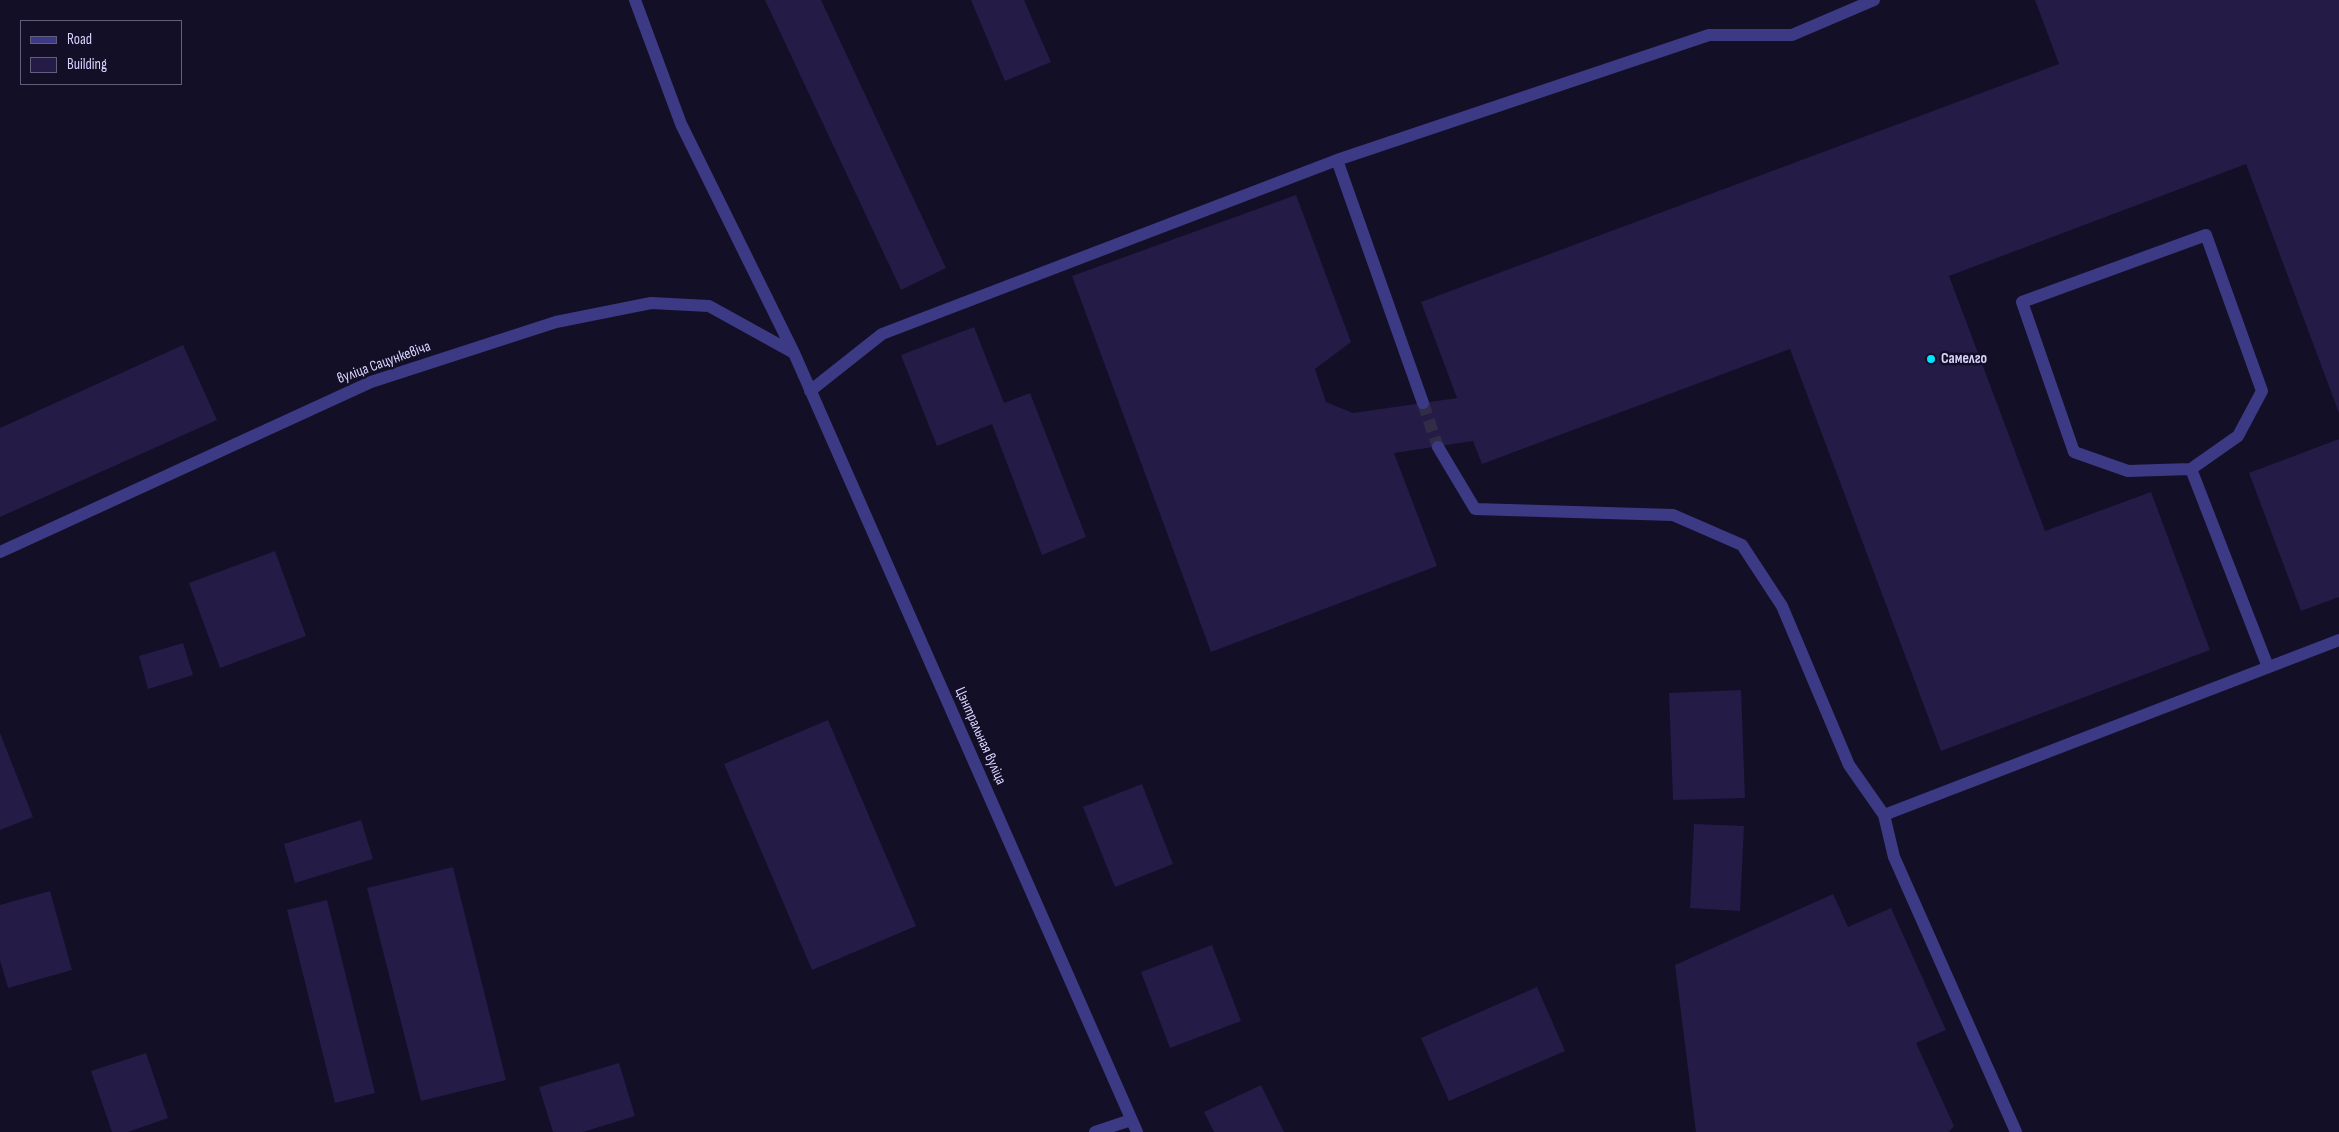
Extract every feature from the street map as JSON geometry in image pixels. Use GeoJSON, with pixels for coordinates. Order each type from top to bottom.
{"type":"FeatureCollection","features":[{"type":"Feature","properties":{"kind":"street","name":"Цэнтральная вуліца"},"geometry":{"type":"LineString","coordinates":[[635,0],[681,124],[794,353],[1136,1132]]}},
{"type":"Feature","properties":{"kind":"street"},"geometry":{"type":"LineString","coordinates":[[810,391],[882,334],[1337,160],[1709,35],[1792,35],[1874,0]]}},
{"type":"Feature","properties":{"kind":"street"},"geometry":{"type":"LineString","coordinates":[[1337,160],[1423,403]]}},
{"type":"Feature","properties":{"kind":"street"},"geometry":{"type":"LineString","coordinates":[[2206,234],[2262,391],[2238,436],[2191,469],[2128,471],[2074,452],[2022,302],[2206,234]]}},
{"type":"Feature","properties":{"kind":"street","name":"вуліца Сацункевіча"},"geometry":{"type":"LineString","coordinates":[[0,552],[370,382],[556,322],[651,303],[709,306],[794,353]]}},
{"type":"Feature","properties":{"kind":"street"},"geometry":{"type":"LineString","coordinates":[[1438,447],[1475,509],[1673,515],[1742,545],[1782,606],[1849,765],[1884,815],[1894,857],[2016,1132]]}},
{"type":"Feature","properties":{"kind":"street"},"geometry":{"type":"LineString","coordinates":[[2191,469],[2268,667]]}},
{"type":"Feature","properties":{"kind":"street"},"geometry":{"type":"LineString","coordinates":[[1884,815],[2339,640]]}},
{"type":"Feature","properties":{"kind":"street"},"geometry":{"type":"LineString","coordinates":[[1095,1132],[1131,1120]]}},
{"type":"Feature","properties":{"kind":"building"},"geometry":{"type":"Polygon","coordinates":[[[765,0],[821,0],[946,268],[901,290],[765,0]]]}},
{"type":"Feature","properties":{"kind":"building"},"geometry":{"type":"Polygon","coordinates":[[[971,0],[1024,0],[1051,62],[1005,81],[971,0]]]}},
{"type":"Feature","properties":{"kind":"building"},"geometry":{"type":"Polygon","coordinates":[[[2035,0],[2339,0],[2339,413],[2246,164],[1949,276],[2045,531],[2151,492],[2210,650],[1941,751],[1790,349],[1482,464],[1473,441],[1394,453],[1437,566],[1211,652],[1072,276],[1296,195],[1351,342],[1315,369],[1326,402],[1353,413],[1457,398],[1421,302],[2059,64],[2035,0]]]}},
{"type":"Feature","properties":{"kind":"building"},"geometry":{"type":"Polygon","coordinates":[[[974,327],[1004,403],[1030,393],[1086,537],[1042,555],[992,424],[937,446],[901,355],[974,327]]]}},
{"type":"Feature","properties":{"kind":"building"},"geometry":{"type":"Polygon","coordinates":[[[183,345],[217,420],[0,517],[0,428],[183,345]]]}},
{"type":"Feature","properties":{"kind":"building"},"geometry":{"type":"Polygon","coordinates":[[[2339,439],[2339,597],[2301,611],[2249,473],[2339,439]]]}},
{"type":"Feature","properties":{"kind":"building"},"geometry":{"type":"Polygon","coordinates":[[[275,551],[306,636],[220,668],[189,583],[275,551]]]}},
{"type":"Feature","properties":{"kind":"building"},"geometry":{"type":"Polygon","coordinates":[[[183,643],[193,675],[148,689],[139,656],[183,643]]]}},
{"type":"Feature","properties":{"kind":"building"},"geometry":{"type":"Polygon","coordinates":[[[1741,690],[1745,798],[1673,800],[1669,693],[1741,690]]]}},
{"type":"Feature","properties":{"kind":"building"},"geometry":{"type":"Polygon","coordinates":[[[828,720],[916,926],[812,970],[724,764],[828,720]]]}},
{"type":"Feature","properties":{"kind":"building"},"geometry":{"type":"Polygon","coordinates":[[[0,733],[33,817],[0,830],[0,733]]]}},
{"type":"Feature","properties":{"kind":"building"},"geometry":{"type":"Polygon","coordinates":[[[1142,784],[1173,864],[1115,887],[1083,807],[1142,784]]]}},
{"type":"Feature","properties":{"kind":"building"},"geometry":{"type":"Polygon","coordinates":[[[361,820],[373,859],[295,883],[284,844],[361,820]]]}},
{"type":"Feature","properties":{"kind":"building"},"geometry":{"type":"Polygon","coordinates":[[[1694,824],[1744,826],[1740,911],[1690,908],[1694,824]]]}},
{"type":"Feature","properties":{"kind":"building"},"geometry":{"type":"Polygon","coordinates":[[[453,867],[506,1080],[421,1101],[367,888],[453,867]]]}},
{"type":"Feature","properties":{"kind":"building"},"geometry":{"type":"Polygon","coordinates":[[[50,891],[72,970],[8,988],[0,960],[0,905],[50,891]]]}},
{"type":"Feature","properties":{"kind":"building"},"geometry":{"type":"Polygon","coordinates":[[[1833,894],[1848,927],[1891,908],[1946,1030],[1916,1043],[1954,1126],[1949,1132],[1696,1132],[1675,965],[1833,894]]]}},
{"type":"Feature","properties":{"kind":"building"},"geometry":{"type":"Polygon","coordinates":[[[327,900],[375,1093],[335,1103],[287,910],[327,900]]]}},
{"type":"Feature","properties":{"kind":"building"},"geometry":{"type":"Polygon","coordinates":[[[1212,945],[1241,1021],[1170,1048],[1141,972],[1212,945]]]}},
{"type":"Feature","properties":{"kind":"building"},"geometry":{"type":"Polygon","coordinates":[[[1537,987],[1565,1051],[1449,1101],[1421,1038],[1537,987]]]}},
{"type":"Feature","properties":{"kind":"building"},"geometry":{"type":"Polygon","coordinates":[[[146,1053],[168,1118],[128,1132],[112,1132],[91,1071],[146,1053]]]}},
{"type":"Feature","properties":{"kind":"building"},"geometry":{"type":"Polygon","coordinates":[[[619,1063],[635,1116],[583,1132],[553,1132],[539,1087],[619,1063]]]}},
{"type":"Feature","properties":{"kind":"building"},"geometry":{"type":"Polygon","coordinates":[[[1261,1085],[1284,1132],[1214,1132],[1204,1112],[1261,1085]]]}},
{"type":"Feature","properties":{"kind":"tunnel"},"geometry":{"type":"LineString","coordinates":[[1423,403],[1438,447]]}},
{"type":"Feature","properties":{"kind":"place","name":"Самелго"},"geometry":{"type":"Point","coordinates":[1931,359]}}]}
